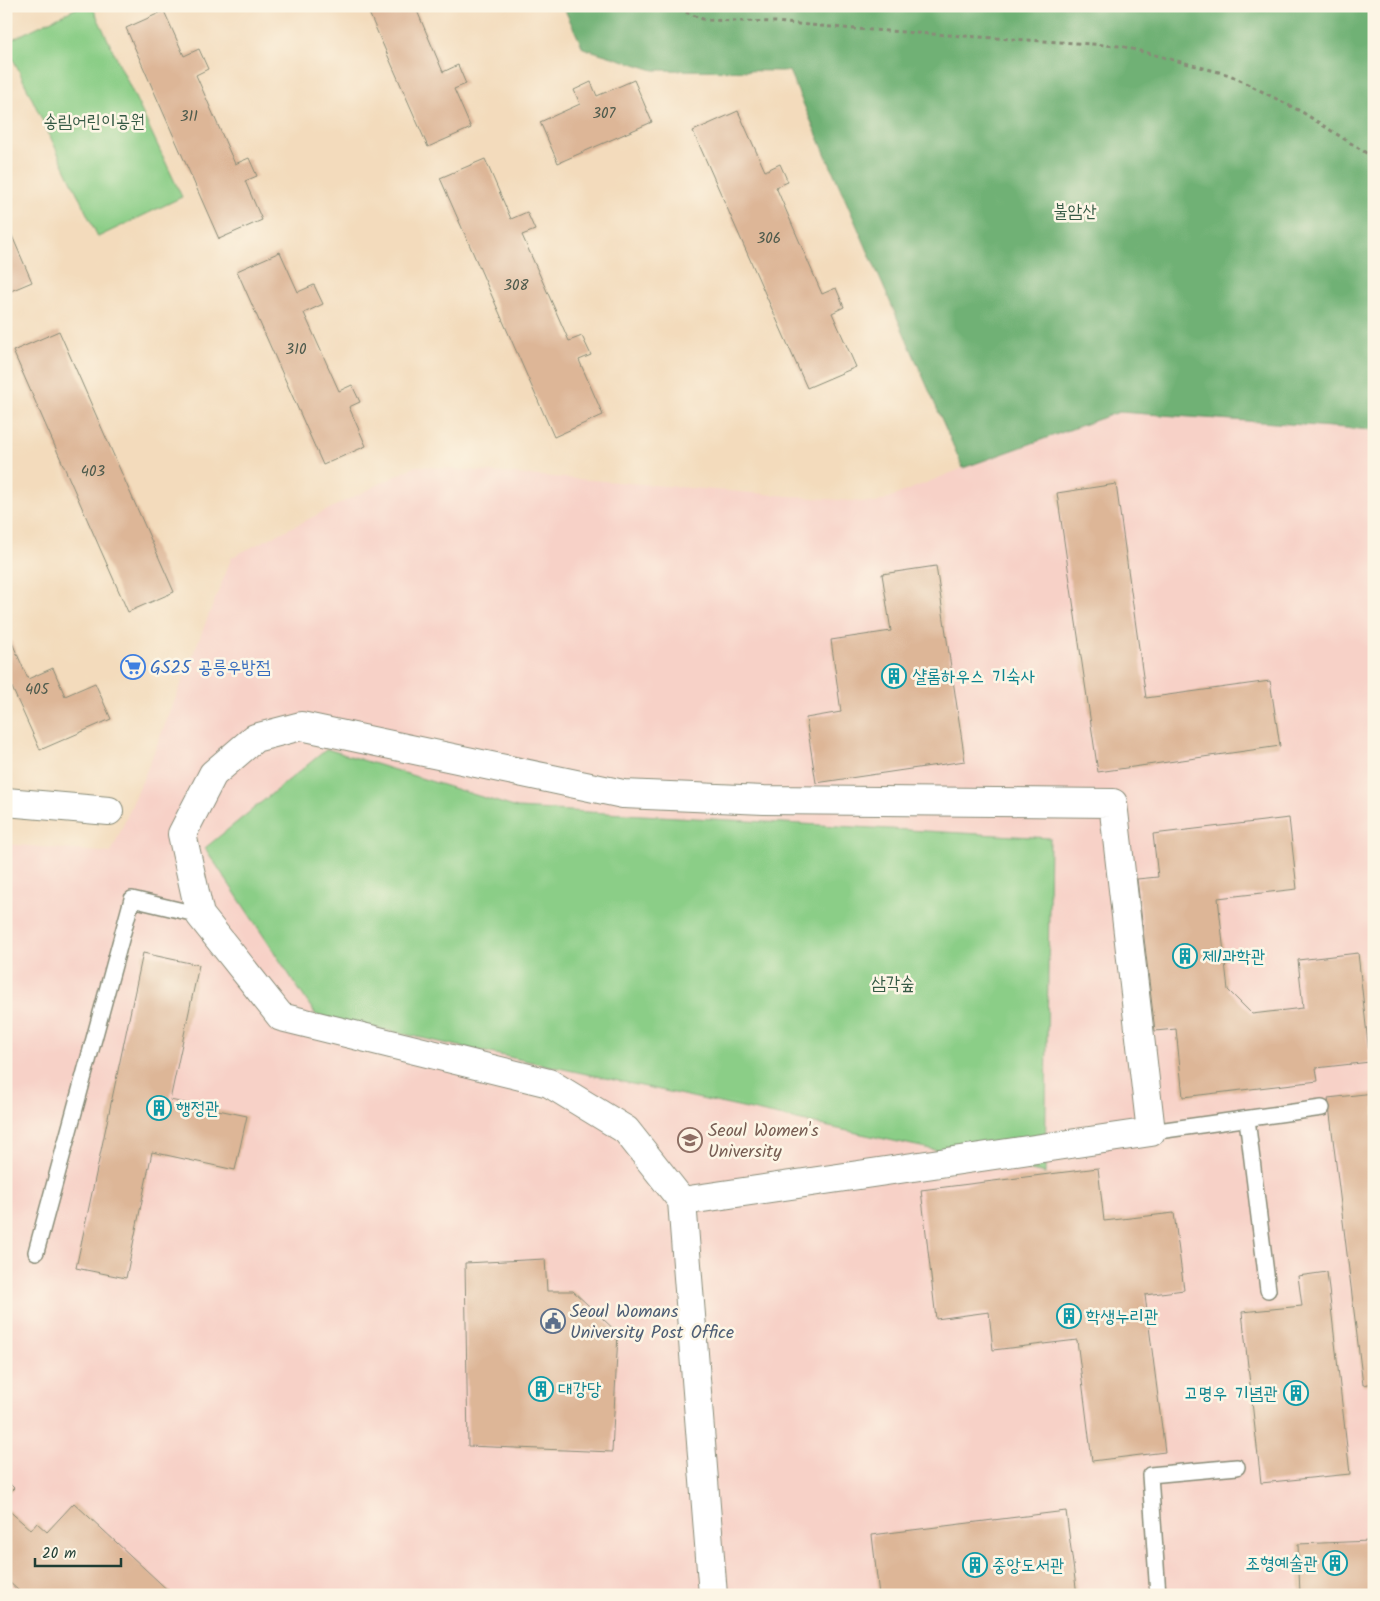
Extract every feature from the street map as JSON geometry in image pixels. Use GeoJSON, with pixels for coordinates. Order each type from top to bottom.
{"type":"FeatureCollection","features":[{"type":"Feature","properties":{"kind":"street"},"geometry":{"type":"LineString","coordinates":[[682,1201],[1151,1132],[1113,803],[764,800],[623,794],[301,726],[255,738],[213,774],[182,834],[200,915],[281,1017],[549,1083],[626,1130],[682,1201],[713,1595]]}},
{"type":"Feature","properties":{"kind":"street"},"geometry":{"type":"LineString","coordinates":[[6,802],[108,811]]}},
{"type":"Feature","properties":{"kind":"lane"},"geometry":{"type":"LineString","coordinates":[[36,1252],[132,899],[200,915]]}},
{"type":"Feature","properties":{"kind":"lane"},"geometry":{"type":"LineString","coordinates":[[1151,1132],[1322,1108]]}},
{"type":"Feature","properties":{"kind":"lane"},"geometry":{"type":"LineString","coordinates":[[1247,1119],[1268,1290]]}},
{"type":"Feature","properties":{"kind":"lane"},"geometry":{"type":"LineString","coordinates":[[1158,1595],[1150,1475],[1238,1467]]}},
{"type":"Feature","properties":{"kind":"path"},"geometry":{"type":"LineString","coordinates":[[671,6],[705,20],[775,22],[1121,46],[1230,75],[1302,112],[1374,158]]}},
{"type":"Feature","properties":{"kind":"shaded area","name":"Seoul Women's University"},"geometry":{"type":"Polygon","coordinates":[[[1119,412],[1374,430],[1374,1595],[6,1595],[6,844],[111,853],[144,777],[232,557],[416,466],[876,503],[963,468],[1119,412]]]}},
{"type":"Feature","properties":{"kind":"green space","name":"송림어린이공원"},"geometry":{"type":"Polygon","coordinates":[[[81,6],[92,6],[182,197],[98,237],[6,44],[6,42],[81,6]]]}},
{"type":"Feature","properties":{"kind":"green space","name":"불암산"},"geometry":{"type":"Polygon","coordinates":[[[563,6],[1374,6],[1374,430],[1119,412],[963,468],[789,71],[654,70],[583,48],[563,6]]]}},
{"type":"Feature","properties":{"kind":"green space","name":"삼각숲"},"geometry":{"type":"Polygon","coordinates":[[[327,749],[517,808],[1050,838],[1045,1174],[316,1015],[205,848],[327,749]]]}},
{"type":"Feature","properties":{"kind":"building"},"geometry":{"type":"Polygon","coordinates":[[[366,6],[415,6],[443,72],[458,65],[466,84],[454,89],[471,128],[428,147],[366,6]]]}},
{"type":"Feature","properties":{"kind":"building"},"geometry":{"type":"Polygon","coordinates":[[[164,11],[184,56],[199,49],[208,69],[196,75],[235,164],[249,158],[257,176],[245,181],[262,220],[219,239],[126,28],[164,11]]]}},
{"type":"Feature","properties":{"kind":"building"},"geometry":{"type":"Polygon","coordinates":[[[634,80],[652,122],[558,163],[540,122],[580,104],[574,90],[591,82],[597,96],[634,80]]]}},
{"type":"Feature","properties":{"kind":"building"},"geometry":{"type":"Polygon","coordinates":[[[738,111],[765,171],[780,164],[788,182],[776,187],[822,294],[836,288],[844,307],[832,313],[856,367],[807,388],[693,131],[738,111]]]}},
{"type":"Feature","properties":{"kind":"building"},"geometry":{"type":"Polygon","coordinates":[[[485,159],[511,219],[527,212],[535,230],[522,235],[569,341],[582,336],[591,355],[579,360],[603,415],[554,437],[440,178],[485,159]]]}},
{"type":"Feature","properties":{"kind":"building"},"geometry":{"type":"Polygon","coordinates":[[[6,222],[32,282],[6,293],[6,222]]]}},
{"type":"Feature","properties":{"kind":"building"},"geometry":{"type":"Polygon","coordinates":[[[280,252],[298,292],[314,285],[323,304],[304,313],[339,391],[352,385],[360,402],[349,407],[366,446],[323,465],[237,271],[280,252]]]}},
{"type":"Feature","properties":{"kind":"building"},"geometry":{"type":"Polygon","coordinates":[[[59,331],[174,592],[128,612],[13,351],[59,331]]]}},
{"type":"Feature","properties":{"kind":"building"},"geometry":{"type":"Polygon","coordinates":[[[1116,484],[1146,698],[1270,681],[1280,746],[1098,772],[1057,493],[1116,484]]]}},
{"type":"Feature","properties":{"kind":"building","name":"샬롬하우스 기숙사"},"geometry":{"type":"Polygon","coordinates":[[[936,566],[965,761],[816,783],[806,718],[841,712],[831,640],[891,631],[882,574],[936,566]]]}},
{"type":"Feature","properties":{"kind":"building"},"geometry":{"type":"Polygon","coordinates":[[[6,629],[28,679],[53,668],[65,696],[95,683],[111,719],[40,750],[9,681],[6,682],[6,629]]]}},
{"type":"Feature","properties":{"kind":"building","name":"제1과학관"},"geometry":{"type":"Polygon","coordinates":[[[1289,818],[1297,889],[1218,898],[1228,990],[1252,1014],[1303,1008],[1298,960],[1358,953],[1370,1062],[1316,1068],[1318,1081],[1183,1097],[1176,1029],[1155,1031],[1137,879],[1158,877],[1153,834],[1289,818]]]}},
{"type":"Feature","properties":{"kind":"building","name":"행정관"},"geometry":{"type":"Polygon","coordinates":[[[143,953],[199,965],[170,1100],[247,1116],[235,1170],[152,1152],[126,1278],[76,1268],[143,953]]]}},
{"type":"Feature","properties":{"kind":"building"},"geometry":{"type":"Polygon","coordinates":[[[1374,1093],[1374,1383],[1363,1385],[1328,1098],[1374,1093]]]}},
{"type":"Feature","properties":{"kind":"building","name":"학생누리관"},"geometry":{"type":"Polygon","coordinates":[[[1098,1168],[1104,1221],[1174,1213],[1184,1290],[1145,1295],[1165,1452],[1092,1461],[1077,1340],[993,1350],[989,1312],[936,1319],[921,1190],[1098,1168]]]}},
{"type":"Feature","properties":{"kind":"building","name":"대강당"},"geometry":{"type":"Polygon","coordinates":[[[545,1259],[547,1291],[573,1291],[618,1333],[612,1452],[468,1446],[465,1263],[545,1259]]]}},
{"type":"Feature","properties":{"kind":"building","name":"고명우 기념관"},"geometry":{"type":"Polygon","coordinates":[[[1327,1272],[1350,1474],[1261,1483],[1242,1312],[1302,1306],[1298,1276],[1327,1272]]]}},
{"type":"Feature","properties":{"kind":"building"},"geometry":{"type":"Polygon","coordinates":[[[6,1480],[14,1488],[6,1496],[6,1480]]]}},
{"type":"Feature","properties":{"kind":"building"},"geometry":{"type":"Polygon","coordinates":[[[74,1503],[173,1595],[17,1595],[20,1592],[6,1579],[6,1508],[31,1530],[37,1523],[47,1532],[74,1503]]]}},
{"type":"Feature","properties":{"kind":"building","name":"중앙도서관"},"geometry":{"type":"Polygon","coordinates":[[[1066,1511],[1077,1595],[879,1595],[872,1535],[1066,1511]]]}},
{"type":"Feature","properties":{"kind":"building","name":"조형예술관"},"geometry":{"type":"Polygon","coordinates":[[[1370,1541],[1374,1595],[1300,1595],[1298,1544],[1370,1541]]]}},
{"type":"Feature","properties":{"kind":"place","name":"GS25 공릉우방점"},"geometry":{"type":"Point","coordinates":[133,667]}},
{"type":"Feature","properties":{"kind":"place","name":"샬롬하우스 기숙사"},"geometry":{"type":"Point","coordinates":[894,676]}},
{"type":"Feature","properties":{"kind":"place","name":"제1과학관"},"geometry":{"type":"Point","coordinates":[1185,956]}},
{"type":"Feature","properties":{"kind":"place","name":"행정관"},"geometry":{"type":"Point","coordinates":[159,1108]}},
{"type":"Feature","properties":{"kind":"place","name":"Seoul Women's University"},"geometry":{"type":"Point","coordinates":[690,1140]}},
{"type":"Feature","properties":{"kind":"place","name":"학생누리관"},"geometry":{"type":"Point","coordinates":[1069,1316]}},
{"type":"Feature","properties":{"kind":"place","name":"Seoul Womans University Post Office"},"geometry":{"type":"Point","coordinates":[553,1321]}},
{"type":"Feature","properties":{"kind":"place","name":"대강당"},"geometry":{"type":"Point","coordinates":[541,1389]}},
{"type":"Feature","properties":{"kind":"place","name":"고명우 기념관"},"geometry":{"type":"Point","coordinates":[1296,1393]}},
{"type":"Feature","properties":{"kind":"place","name":"조형예술관"},"geometry":{"type":"Point","coordinates":[1335,1563]}},
{"type":"Feature","properties":{"kind":"place","name":"중앙도서관"},"geometry":{"type":"Point","coordinates":[975,1565]}}]}
